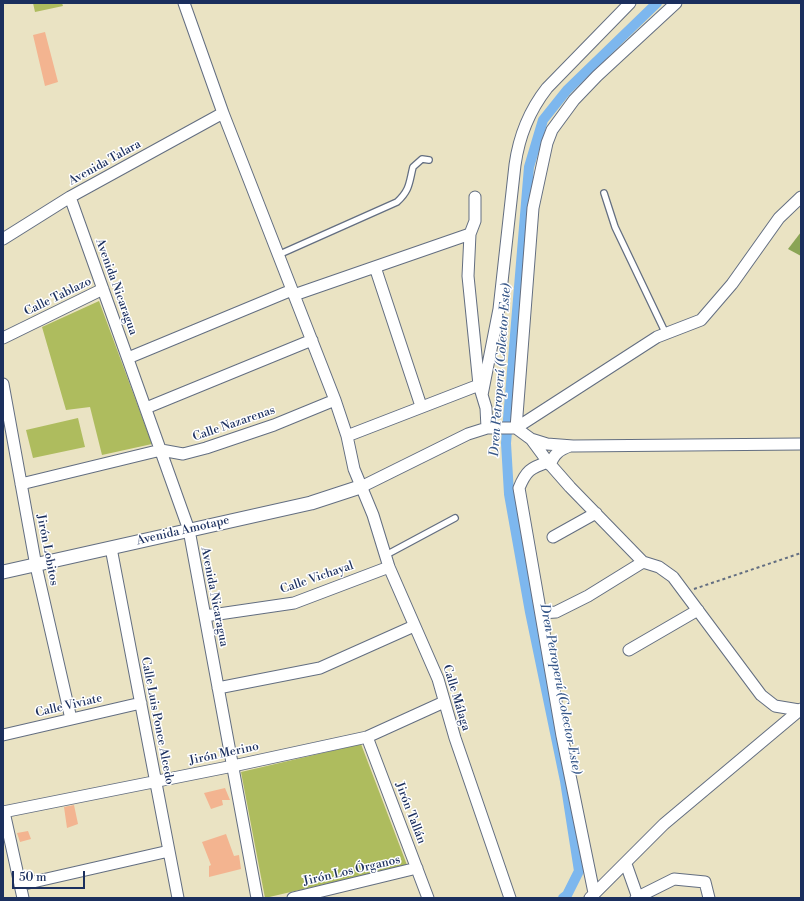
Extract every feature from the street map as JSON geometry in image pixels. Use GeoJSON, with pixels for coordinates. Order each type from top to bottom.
{"type":"FeatureCollection","features":[{"type":"Feature","properties":{"kind":"street","name":"Calle Málaga"},"geometry":{"type":"LineString","coordinates":[[184,3],[223,113],[336,400],[347,436],[354,469],[362,486],[389,567],[438,679],[444,702],[510,898]]}},
{"type":"Feature","properties":{"kind":"street"},"geometry":{"type":"LineString","coordinates":[[480,390],[499,309],[517,147],[522,132],[536,102],[547,88],[630,3]]}},
{"type":"Feature","properties":{"kind":"street"},"geometry":{"type":"LineString","coordinates":[[516,428],[534,208],[547,143],[552,130],[574,100],[597,76],[676,3]]}},
{"type":"Feature","properties":{"kind":"street","name":"Avenida Talara"},"geometry":{"type":"LineString","coordinates":[[3,239],[70,197],[223,113]]}},
{"type":"Feature","properties":{"kind":"street","name":"Avenida Nicaragua"},"geometry":{"type":"LineString","coordinates":[[70,197],[189,530],[257,898]]}},
{"type":"Feature","properties":{"kind":"street"},"geometry":{"type":"LineString","coordinates":[[475,197],[475,221],[470,234],[468,276],[480,390],[486,408],[487,428]]}},
{"type":"Feature","properties":{"kind":"street"},"geometry":{"type":"LineString","coordinates":[[362,486],[468,434],[487,428],[516,428],[657,338],[701,320],[732,284],[779,218],[801,197]]}},
{"type":"Feature","properties":{"kind":"street"},"geometry":{"type":"LineString","coordinates":[[128,358],[293,293],[375,267],[470,234]]}},
{"type":"Feature","properties":{"kind":"street"},"geometry":{"type":"LineString","coordinates":[[375,267],[421,406]]}},
{"type":"Feature","properties":{"kind":"street","name":"Calle Tablazo"},"geometry":{"type":"LineString","coordinates":[[3,338],[103,289]]}},
{"type":"Feature","properties":{"kind":"street"},"geometry":{"type":"LineString","coordinates":[[146,408],[312,340]]}},
{"type":"Feature","properties":{"kind":"street","name":"Jirón Lobitos"},"geometry":{"type":"LineString","coordinates":[[3,384],[36,566],[71,719]]}},
{"type":"Feature","properties":{"kind":"street"},"geometry":{"type":"LineString","coordinates":[[347,436],[421,406],[480,390]]}},
{"type":"Feature","properties":{"kind":"street","name":"Calle Nazarenas"},"geometry":{"type":"LineString","coordinates":[[21,484],[161,450],[183,454],[206,448],[274,425],[336,400]]}},
{"type":"Feature","properties":{"kind":"street"},"geometry":{"type":"LineString","coordinates":[[516,428],[532,439],[547,444],[573,446],[801,444]]}},
{"type":"Feature","properties":{"kind":"street"},"geometry":{"type":"LineString","coordinates":[[532,439],[549,464],[643,562],[659,567],[673,577],[781,724]]}},
{"type":"Feature","properties":{"kind":"street"},"geometry":{"type":"LineString","coordinates":[[573,446],[561,449],[549,464],[534,467],[525,474],[519,488],[562,736],[592,896]]}},
{"type":"Feature","properties":{"kind":"street","name":"Avenida Amotape"},"geometry":{"type":"LineString","coordinates":[[3,572],[36,566],[311,503],[362,486]]}},
{"type":"Feature","properties":{"kind":"street"},"geometry":{"type":"LineString","coordinates":[[553,536],[596,513]]}},
{"type":"Feature","properties":{"kind":"street","name":"Calle Luis Ponce Alcedo"},"geometry":{"type":"LineString","coordinates":[[111,548],[178,898]]}},
{"type":"Feature","properties":{"kind":"street"},"geometry":{"type":"LineString","coordinates":[[541,613],[556,612],[588,596],[643,562]]}},
{"type":"Feature","properties":{"kind":"street","name":"Calle Vichayal"},"geometry":{"type":"LineString","coordinates":[[205,616],[294,603],[389,567]]}},
{"type":"Feature","properties":{"kind":"street"},"geometry":{"type":"LineString","coordinates":[[629,650],[698,610]]}},
{"type":"Feature","properties":{"kind":"street"},"geometry":{"type":"LineString","coordinates":[[218,688],[320,668],[414,626]]}},
{"type":"Feature","properties":{"kind":"street"},"geometry":{"type":"LineString","coordinates":[[761,695],[775,706],[800,709]]}},
{"type":"Feature","properties":{"kind":"street","name":"Jirón Merino"},"geometry":{"type":"LineString","coordinates":[[3,812],[156,782],[367,737],[444,702]]}},
{"type":"Feature","properties":{"kind":"street","name":"Calle Viviate"},"geometry":{"type":"LineString","coordinates":[[3,735],[141,703]]}},
{"type":"Feature","properties":{"kind":"street"},"geometry":{"type":"LineString","coordinates":[[592,896],[626,864],[664,824],[800,709]]}},
{"type":"Feature","properties":{"kind":"street","name":"Jirón Tallán"},"geometry":{"type":"LineString","coordinates":[[367,737],[428,898]]}},
{"type":"Feature","properties":{"kind":"street"},"geometry":{"type":"LineString","coordinates":[[3,812],[24,898]]}},
{"type":"Feature","properties":{"kind":"street"},"geometry":{"type":"LineString","coordinates":[[20,885],[169,850]]}},
{"type":"Feature","properties":{"kind":"street"},"geometry":{"type":"LineString","coordinates":[[626,864],[637,898],[674,879],[705,882],[709,898]]}},
{"type":"Feature","properties":{"kind":"street","name":"Jirón Los Órganos"},"geometry":{"type":"LineString","coordinates":[[293,898],[417,868]]}},
{"type":"Feature","properties":{"kind":"lane"},"geometry":{"type":"LineString","coordinates":[[278,255],[397,202],[404,196],[409,186],[413,167],[422,159],[430,160]]}},
{"type":"Feature","properties":{"kind":"lane"},"geometry":{"type":"LineString","coordinates":[[604,192],[615,227],[666,334]]}},
{"type":"Feature","properties":{"kind":"lane"},"geometry":{"type":"LineString","coordinates":[[386,555],[455,518]]}},
{"type":"Feature","properties":{"kind":"path"},"geometry":{"type":"LineString","coordinates":[[686,594],[700,585],[801,552]]}},
{"type":"Feature","properties":{"kind":"green space"},"geometry":{"type":"Polygon","coordinates":[[[33,3],[62,3],[63,6],[35,12],[33,3]]]}},
{"type":"Feature","properties":{"kind":"green space"},"geometry":{"type":"Polygon","coordinates":[[[801,232],[801,256],[788,249],[801,232]]]}},
{"type":"Feature","properties":{"kind":"green space"},"geometry":{"type":"Polygon","coordinates":[[[99,301],[152,444],[102,455],[90,407],[66,410],[42,327],[99,301]]]}},
{"type":"Feature","properties":{"kind":"green space"},"geometry":{"type":"Polygon","coordinates":[[[78,418],[85,447],[33,458],[26,430],[78,418]]]}},
{"type":"Feature","properties":{"kind":"green space"},"geometry":{"type":"Polygon","coordinates":[[[361,744],[407,865],[265,898],[241,772],[361,744]]]}},
{"type":"Feature","properties":{"kind":"building"},"geometry":{"type":"Polygon","coordinates":[[[45,32],[58,82],[45,86],[33,35],[45,32]]]}},
{"type":"Feature","properties":{"kind":"building"},"geometry":{"type":"Polygon","coordinates":[[[225,788],[230,800],[222,800],[223,805],[211,809],[204,793],[225,788]]]}},
{"type":"Feature","properties":{"kind":"building"},"geometry":{"type":"Polygon","coordinates":[[[74,805],[78,824],[67,828],[64,807],[74,805]]]}},
{"type":"Feature","properties":{"kind":"building"},"geometry":{"type":"Polygon","coordinates":[[[28,831],[31,839],[20,842],[17,833],[28,831]]]}},
{"type":"Feature","properties":{"kind":"building"},"geometry":{"type":"Polygon","coordinates":[[[226,834],[234,856],[239,855],[241,869],[209,877],[209,866],[211,865],[202,842],[226,834]]]}},
{"type":"Feature","properties":{"kind":"waterway","name":"Dren Petroperú (Colector Este)"},"geometry":{"type":"LineString","coordinates":[[563,898],[567,895],[579,871],[565,781],[530,612],[509,494],[506,443],[529,167],[543,120],[567,90],[657,3]]}}]}
